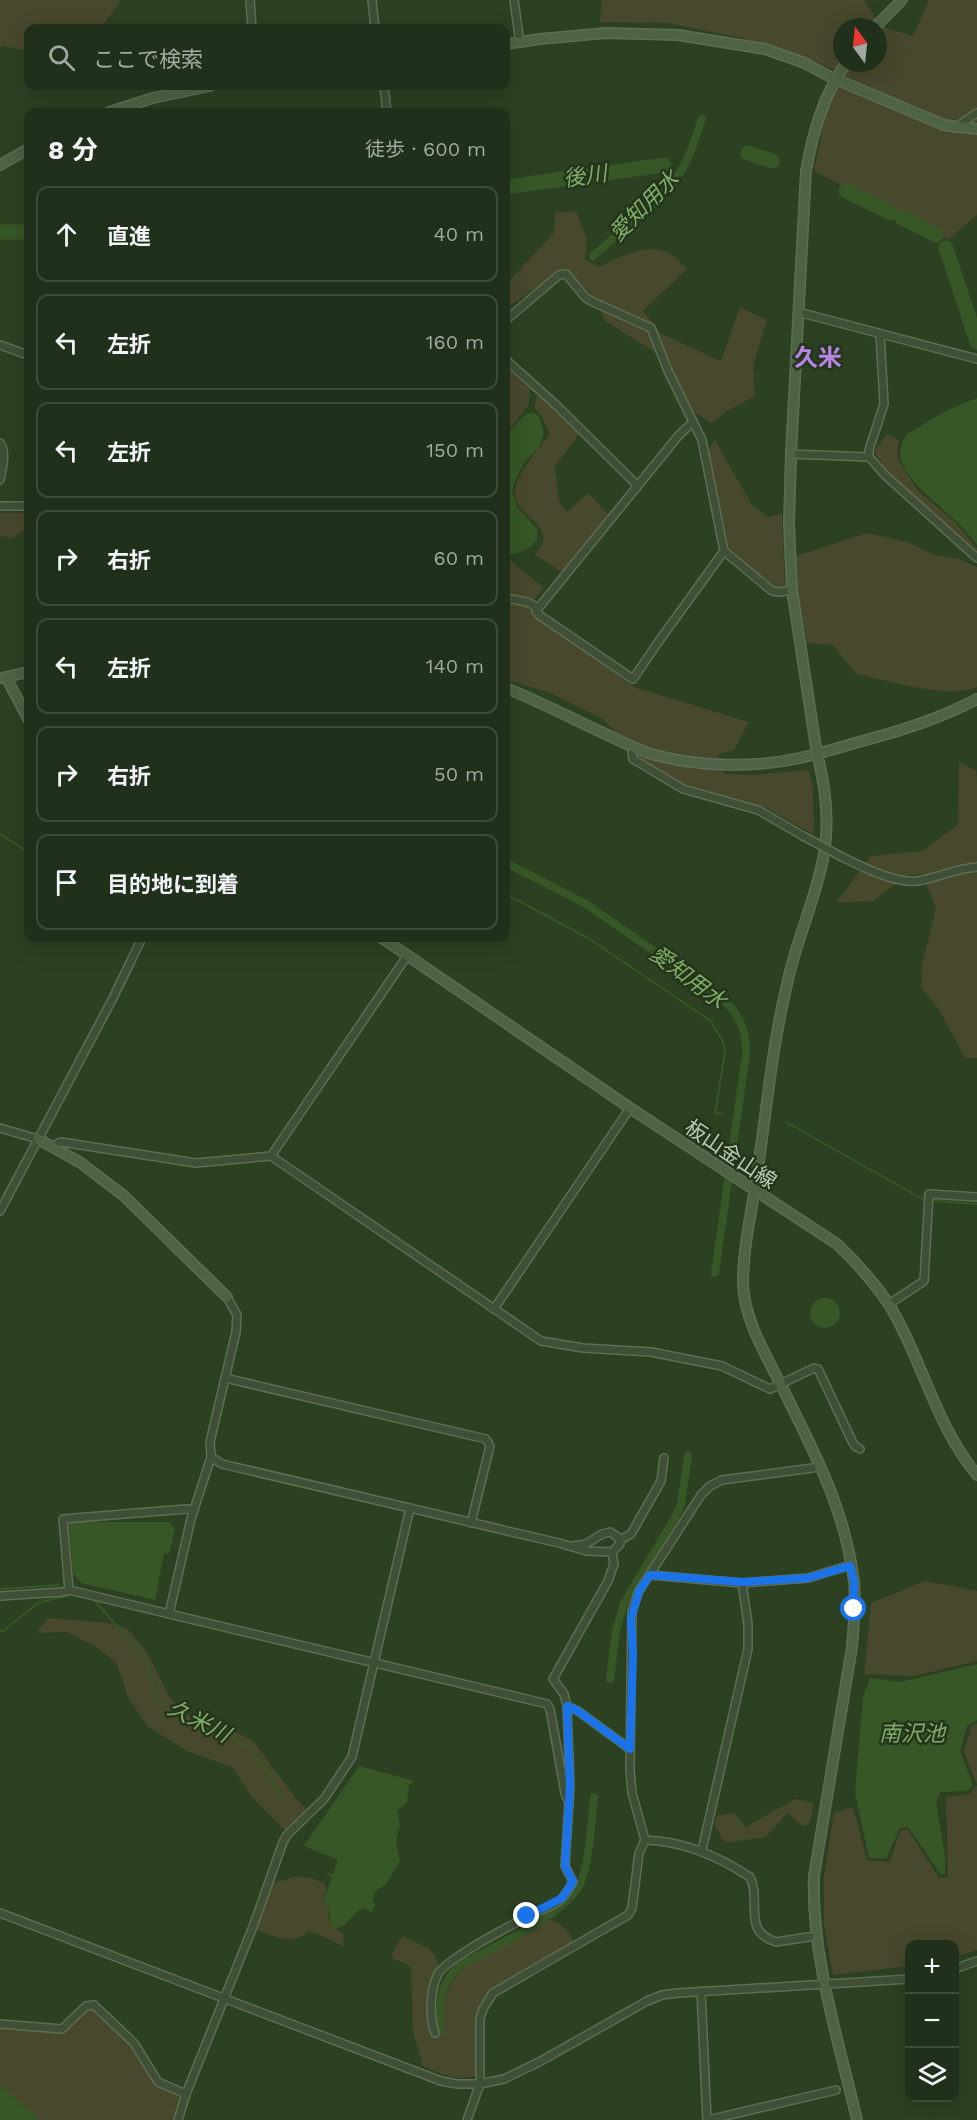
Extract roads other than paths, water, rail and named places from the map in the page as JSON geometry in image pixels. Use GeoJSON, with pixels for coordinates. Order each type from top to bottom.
{"type":"FeatureCollection","features":[{"type":"Feature","properties":{"kind":"street"},"geometry":{"type":"LineString","coordinates":[[250,0],[252,24]]}},
{"type":"Feature","properties":{"kind":"street"},"geometry":{"type":"LineString","coordinates":[[372,0],[375,24]]}},
{"type":"Feature","properties":{"kind":"street"},"geometry":{"type":"LineString","coordinates":[[514,0],[520,43]]}},
{"type":"Feature","properties":{"kind":"street"},"geometry":{"type":"LineString","coordinates":[[884,18],[902,0]]}},
{"type":"Feature","properties":{"kind":"street"},"geometry":{"type":"LineString","coordinates":[[510,44],[606,33],[678,35],[765,49],[802,62],[835,79],[929,119],[956,128],[977,129]]}},
{"type":"Feature","properties":{"kind":"street"},"geometry":{"type":"LineString","coordinates":[[840,72],[827,94],[819,117],[806,171],[789,524],[792,590],[826,801],[824,857],[786,985],[779,1021],[744,1273],[745,1297],[753,1326],[820,1465],[840,1515],[847,1540],[854,1593],[852,1647],[814,1876],[815,1936],[857,2120]]}},
{"type":"Feature","properties":{"kind":"street"},"geometry":{"type":"LineString","coordinates":[[128,108],[153,98],[191,90]]}},
{"type":"Feature","properties":{"kind":"street"},"geometry":{"type":"LineString","coordinates":[[384,90],[387,108]]}},
{"type":"Feature","properties":{"kind":"street"},"geometry":{"type":"LineString","coordinates":[[956,128],[977,113]]}},
{"type":"Feature","properties":{"kind":"street"},"geometry":{"type":"LineString","coordinates":[[0,165],[24,151]]}},
{"type":"Feature","properties":{"kind":"street"},"geometry":{"type":"LineString","coordinates":[[510,317],[559,275],[566,274],[591,301],[651,328],[702,440],[723,551],[772,591],[792,590]]}},
{"type":"Feature","properties":{"kind":"street"},"geometry":{"type":"LineString","coordinates":[[798,312],[977,360]]}},
{"type":"Feature","properties":{"kind":"street"},"geometry":{"type":"LineString","coordinates":[[869,457],[884,404],[880,334]]}},
{"type":"Feature","properties":{"kind":"street"},"geometry":{"type":"LineString","coordinates":[[0,345],[24,354]]}},
{"type":"Feature","properties":{"kind":"street"},"geometry":{"type":"LineString","coordinates":[[510,364],[638,486]]}},
{"type":"Feature","properties":{"kind":"street"},"geometry":{"type":"LineString","coordinates":[[536,610],[679,435],[693,422]]}},
{"type":"Feature","properties":{"kind":"street"},"geometry":{"type":"LineString","coordinates":[[0,442],[4,453],[0,480]]}},
{"type":"Feature","properties":{"kind":"street"},"geometry":{"type":"LineString","coordinates":[[791,454],[869,457],[886,476],[977,558]]}},
{"type":"Feature","properties":{"kind":"street"},"geometry":{"type":"LineString","coordinates":[[0,506],[24,506]]}},
{"type":"Feature","properties":{"kind":"street"},"geometry":{"type":"LineString","coordinates":[[510,599],[527,602],[537,607],[539,615],[633,680],[723,551]]}},
{"type":"Feature","properties":{"kind":"street"},"geometry":{"type":"LineString","coordinates":[[0,669],[24,712]]}},
{"type":"Feature","properties":{"kind":"street"},"geometry":{"type":"LineString","coordinates":[[3,678],[24,673]]}},
{"type":"Feature","properties":{"kind":"street"},"geometry":{"type":"LineString","coordinates":[[510,690],[635,748],[655,755],[681,760],[732,764],[759,764],[817,754],[934,718],[977,699]]}},
{"type":"Feature","properties":{"kind":"street"},"geometry":{"type":"LineString","coordinates":[[635,748],[632,753],[633,759],[683,789],[758,810],[842,857],[885,876],[916,881],[954,870],[977,867]]}},
{"type":"Feature","properties":{"kind":"street"},"geometry":{"type":"LineString","coordinates":[[0,1211],[112,1000],[140,942]]}},
{"type":"Feature","properties":{"kind":"street","name":"板山金山線"},"geometry":{"type":"LineString","coordinates":[[388,942],[755,1192],[837,1244],[866,1272],[889,1304],[943,1422],[977,1474]]}},
{"type":"Feature","properties":{"kind":"street"},"geometry":{"type":"LineString","coordinates":[[271,1156],[407,956]]}},
{"type":"Feature","properties":{"kind":"street"},"geometry":{"type":"LineString","coordinates":[[494,1309],[630,1108]]}},
{"type":"Feature","properties":{"kind":"street"},"geometry":{"type":"LineString","coordinates":[[0,1128],[38,1139],[81,1163],[124,1196],[227,1297],[235,1310],[237,1320],[210,1442],[211,1457],[194,1510],[169,1614]]}},
{"type":"Feature","properties":{"kind":"street"},"geometry":{"type":"LineString","coordinates":[[51,1147],[61,1142],[196,1163],[271,1156],[541,1341],[583,1348],[651,1352],[722,1366],[770,1389],[814,1368],[818,1369],[852,1441],[860,1449]]}},
{"type":"Feature","properties":{"kind":"street"},"geometry":{"type":"LineString","coordinates":[[889,1304],[924,1281],[928,1194],[977,1197]]}},
{"type":"Feature","properties":{"kind":"street"},"geometry":{"type":"LineString","coordinates":[[225,1378],[486,1439],[490,1446],[471,1523]]}},
{"type":"Feature","properties":{"kind":"street"},"geometry":{"type":"LineString","coordinates":[[211,1457],[222,1464],[586,1551],[612,1552],[618,1548],[620,1540]]}},
{"type":"Feature","properties":{"kind":"street"},"geometry":{"type":"LineString","coordinates":[[620,1540],[631,1534],[661,1481],[664,1458]]}},
{"type":"Feature","properties":{"kind":"street"},"geometry":{"type":"LineString","coordinates":[[467,2120],[480,2084],[479,2028],[483,2009],[493,1993],[628,1915],[632,1908],[639,1853],[645,1840],[632,1793],[630,1749],[633,1654],[631,1619],[639,1591],[695,1504],[710,1486],[722,1480],[813,1468],[820,1465]]}},
{"type":"Feature","properties":{"kind":"street"},"geometry":{"type":"LineString","coordinates":[[178,2120],[186,2094],[287,1835],[324,1799],[352,1757],[410,1508]]}},
{"type":"Feature","properties":{"kind":"street"},"geometry":{"type":"LineString","coordinates":[[69,1590],[63,1519],[194,1510]]}},
{"type":"Feature","properties":{"kind":"street"},"geometry":{"type":"LineString","coordinates":[[572,1546],[586,1544],[606,1533],[614,1534],[620,1540]]}},
{"type":"Feature","properties":{"kind":"street"},"geometry":{"type":"LineString","coordinates":[[435,2033],[431,2023],[431,2011],[439,1973],[455,1959],[527,1916],[554,1904],[562,1898],[573,1882],[565,1866],[570,1786],[567,1706],[564,1694],[554,1679],[608,1581],[614,1564],[612,1552]]}},
{"type":"Feature","properties":{"kind":"street"},"geometry":{"type":"LineString","coordinates":[[650,1575],[742,1582],[808,1578],[850,1566]]}},
{"type":"Feature","properties":{"kind":"street"},"geometry":{"type":"LineString","coordinates":[[702,1850],[748,1649],[748,1624],[742,1582]]}},
{"type":"Feature","properties":{"kind":"street"},"geometry":{"type":"LineString","coordinates":[[0,1596],[69,1590],[547,1704],[550,1709],[565,1793],[569,1803]]}},
{"type":"Feature","properties":{"kind":"street"},"geometry":{"type":"LineString","coordinates":[[567,1706],[578,1711],[630,1749]]}},
{"type":"Feature","properties":{"kind":"street"},"geometry":{"type":"LineString","coordinates":[[645,1840],[665,1840],[702,1850],[750,1877],[754,1885],[753,1915],[762,1934],[776,1942],[815,1936]]}},
{"type":"Feature","properties":{"kind":"street"},"geometry":{"type":"LineString","coordinates":[[0,1912],[441,2081],[457,2084],[480,2084],[504,2079],[662,1995],[905,1979]]}},
{"type":"Feature","properties":{"kind":"street"},"geometry":{"type":"LineString","coordinates":[[959,1967],[977,1961]]}},
{"type":"Feature","properties":{"kind":"street"},"geometry":{"type":"LineString","coordinates":[[701,1991],[708,2120],[836,2090]]}},
{"type":"Feature","properties":{"kind":"street"},"geometry":{"type":"LineString","coordinates":[[0,2024],[62,2029],[86,2006],[94,2005],[134,2043],[158,2082],[186,2094]]}},
{"type":"Feature","properties":{"kind":"water"},"geometry":{"type":"Polygon","coordinates":[[[977,398],[977,545],[960,525],[916,484],[906,470],[900,453],[901,445],[909,433],[956,406],[977,398]]]}},
{"type":"Feature","properties":{"kind":"water"},"geometry":{"type":"Polygon","coordinates":[[[532,412],[539,416],[544,433],[539,447],[524,463],[512,492],[517,507],[537,529],[537,539],[532,546],[510,554],[510,430],[525,415],[532,412]]]}},
{"type":"Feature","properties":{"kind":"water"},"geometry":{"type":"Polygon","coordinates":[[[825,1298],[836,1302],[840,1313],[836,1324],[825,1328],[814,1324],[810,1313],[814,1302],[825,1298]]]}},
{"type":"Feature","properties":{"kind":"water"},"geometry":{"type":"Polygon","coordinates":[[[69,1522],[169,1522],[175,1529],[169,1554],[164,1553],[155,1600],[81,1583],[73,1574],[69,1522]]]}},
{"type":"Feature","properties":{"kind":"water","name":"南沢池"},"geometry":{"type":"Polygon","coordinates":[[[977,1664],[977,1720],[967,1726],[960,1752],[973,1785],[967,1791],[941,1792],[936,1801],[945,1856],[945,1873],[941,1875],[908,1827],[900,1828],[886,1859],[869,1858],[855,1792],[863,1696],[870,1678],[900,1682],[977,1664]]]}},
{"type":"Feature","properties":{"kind":"water"},"geometry":{"type":"Polygon","coordinates":[[[359,1766],[415,1781],[409,1785],[407,1803],[397,1811],[400,1825],[396,1841],[400,1861],[386,1884],[374,1893],[373,1902],[376,1904],[372,1912],[365,1908],[360,1910],[344,1925],[335,1928],[330,1924],[330,1908],[323,1903],[332,1877],[326,1874],[333,1874],[338,1860],[304,1846],[359,1766]]]}},
{"type":"Feature","properties":{"kind":"water"},"geometry":{"type":"Polygon","coordinates":[[[0,2087],[2,2087],[39,2120],[0,2120],[0,2087]]]}},
{"type":"Feature","properties":{"kind":"waterway","name":"愛知用水"},"geometry":{"type":"LineString","coordinates":[[593,256],[651,205],[672,183],[688,159],[702,119]]}},
{"type":"Feature","properties":{"kind":"waterway","name":"後川"},"geometry":{"type":"LineString","coordinates":[[748,153],[772,161]]}},
{"type":"Feature","properties":{"kind":"waterway","name":"後川"},"geometry":{"type":"LineString","coordinates":[[510,186],[664,165]]}},
{"type":"Feature","properties":{"kind":"waterway","name":"後川"},"geometry":{"type":"LineString","coordinates":[[846,191],[891,213]]}},
{"type":"Feature","properties":{"kind":"waterway","name":"後川"},"geometry":{"type":"LineString","coordinates":[[902,218],[936,235]]}},
{"type":"Feature","properties":{"kind":"waterway","name":"後川"},"geometry":{"type":"LineString","coordinates":[[0,232],[24,232]]}},
{"type":"Feature","properties":{"kind":"waterway","name":"後川"},"geometry":{"type":"LineString","coordinates":[[946,248],[977,342]]}},
{"type":"Feature","properties":{"kind":"waterway"},"geometry":{"type":"LineString","coordinates":[[0,834],[24,849]]}},
{"type":"Feature","properties":{"kind":"waterway","name":"愛知用水"},"geometry":{"type":"LineString","coordinates":[[510,865],[586,904],[719,996],[737,1015],[745,1037],[746,1055],[715,1273]]}},
{"type":"Feature","properties":{"kind":"waterway"},"geometry":{"type":"LineString","coordinates":[[510,896],[588,938],[711,1021],[723,1042],[725,1052],[715,1113],[723,1114]]}},
{"type":"Feature","properties":{"kind":"waterway"},"geometry":{"type":"LineString","coordinates":[[786,1122],[924,1200]]}},
{"type":"Feature","properties":{"kind":"waterway"},"geometry":{"type":"LineString","coordinates":[[934,1201],[977,1204]]}},
{"type":"Feature","properties":{"kind":"waterway","name":"愛知用水"},"geometry":{"type":"LineString","coordinates":[[610,1679],[616,1631],[624,1603],[676,1516],[681,1504],[688,1456]]}},
{"type":"Feature","properties":{"kind":"waterway","name":"久米川"},"geometry":{"type":"LineString","coordinates":[[0,1589],[59,1585]]}},
{"type":"Feature","properties":{"kind":"waterway"},"geometry":{"type":"LineString","coordinates":[[0,1630],[3,1631],[38,1603],[74,1594]]}},
{"type":"Feature","properties":{"kind":"waterway","name":"久米川"},"geometry":{"type":"LineString","coordinates":[[92,1598],[143,1655],[155,1694],[164,1707],[182,1719],[236,1739],[243,1744],[262,1765],[282,1797]]}},
{"type":"Feature","properties":{"kind":"waterway","name":"愛知用水"},"geometry":{"type":"LineString","coordinates":[[440,2031],[442,1993],[456,1970],[464,1963],[546,1917],[573,1895],[580,1884],[588,1853],[594,1797]]}},
{"type":"Feature","properties":{"kind":"district","name":"久米"},"geometry":{"type":"Point","coordinates":[818,358]}}]}
